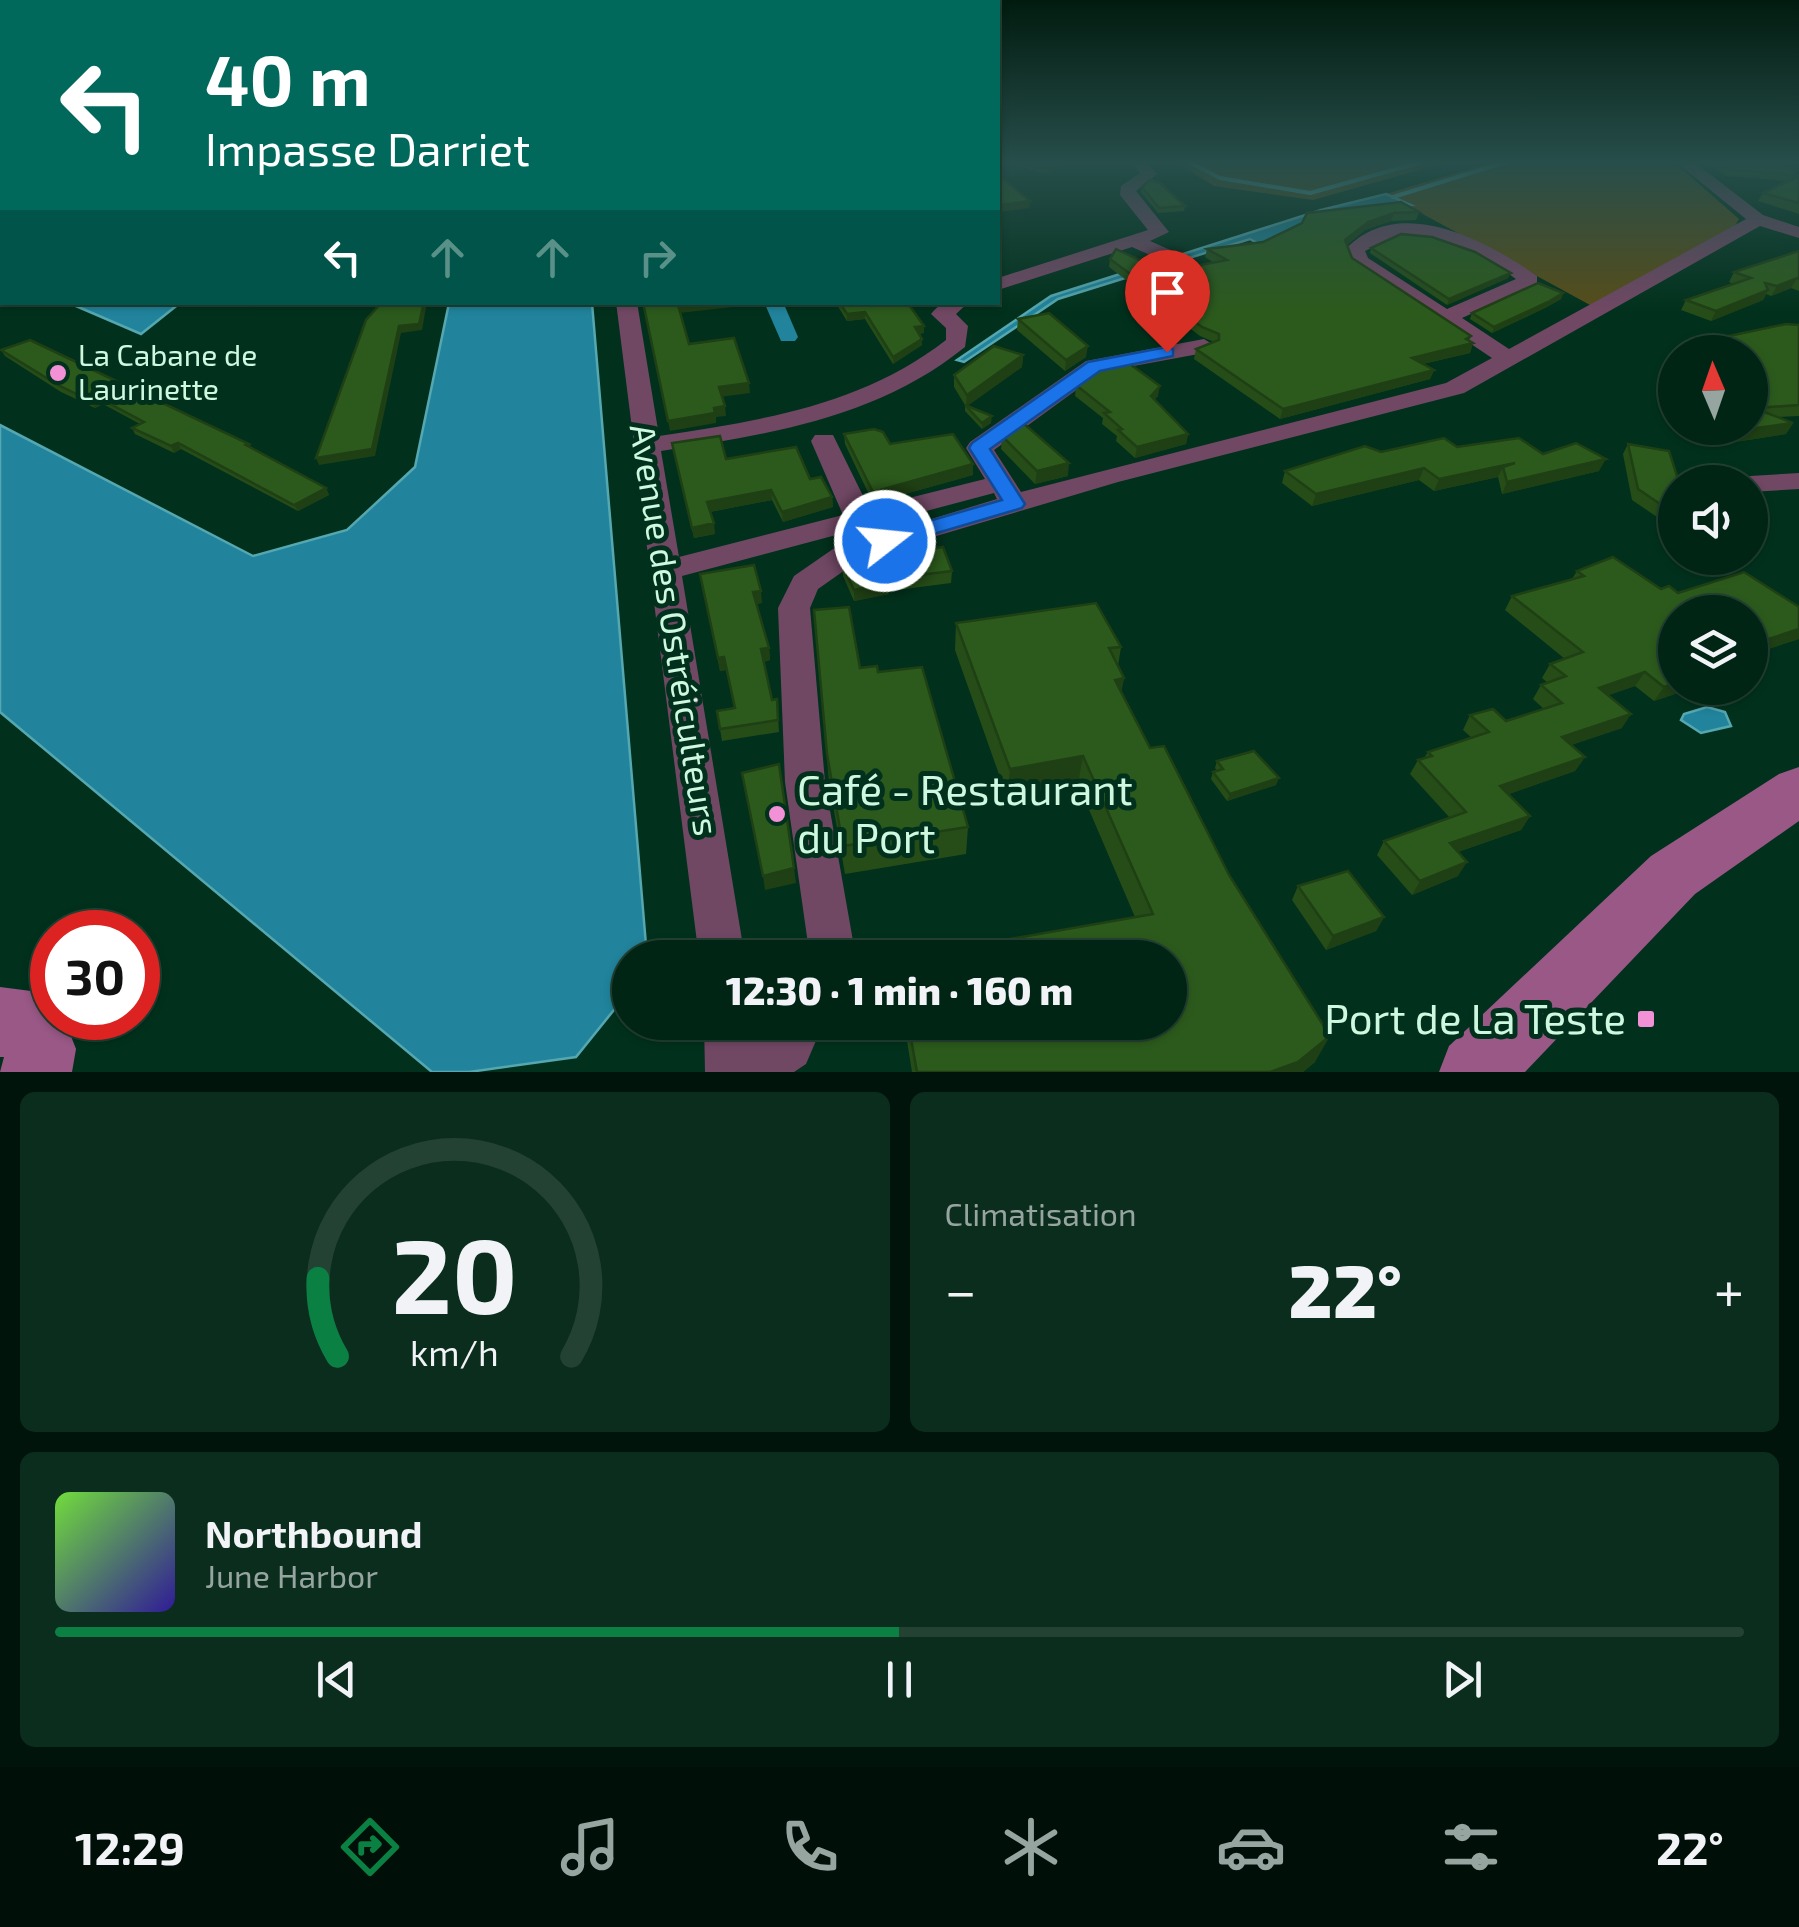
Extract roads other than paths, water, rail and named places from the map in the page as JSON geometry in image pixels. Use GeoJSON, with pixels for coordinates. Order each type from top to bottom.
{"type":"FeatureCollection","features":[{"type":"Feature","properties":{"kind":"main road"},"geometry":{"type":"LineString","coordinates":[[1475,1072],[1674,875],[1799,790]]}},
{"type":"Feature","properties":{"kind":"main road"},"geometry":{"type":"LineString","coordinates":[[0,1022],[31,1026],[40,1039],[42,1056],[36,1072]]}},
{"type":"Feature","properties":{"kind":"street"},"geometry":{"type":"LineString","coordinates":[[1000,283],[1160,232],[1145,212]]}},
{"type":"Feature","properties":{"kind":"street"},"geometry":{"type":"LineString","coordinates":[[1749,212],[1799,233]]}},
{"type":"Feature","properties":{"kind":"street"},"geometry":{"type":"LineString","coordinates":[[667,570],[860,520],[1008,493],[1455,388],[1744,232],[1757,218]]}},
{"type":"Feature","properties":{"kind":"street"},"geometry":{"type":"LineString","coordinates":[[1445,318],[1530,280],[1454,234],[1435,230],[1378,236],[1355,249],[1360,262],[1445,318],[1509,359]]}},
{"type":"Feature","properties":{"kind":"street"},"geometry":{"type":"LineString","coordinates":[[1145,239],[1186,264]]}},
{"type":"Feature","properties":{"kind":"street","name":"Avenue des Ostréiculteurs"},"geometry":{"type":"LineString","coordinates":[[626,305],[719,940]]}},
{"type":"Feature","properties":{"kind":"street"},"geometry":{"type":"LineString","coordinates":[[645,446],[800,417],[897,386],[936,362],[957,342],[957,326],[943,308]]}},
{"type":"Feature","properties":{"kind":"street"},"geometry":{"type":"LineString","coordinates":[[1008,493],[979,448],[1094,366],[1204,346]]}},
{"type":"Feature","properties":{"kind":"street"},"geometry":{"type":"LineString","coordinates":[[824,441],[860,520]]}},
{"type":"Feature","properties":{"kind":"street"},"geometry":{"type":"LineString","coordinates":[[1768,483],[1799,480]]}},
{"type":"Feature","properties":{"kind":"street"},"geometry":{"type":"LineString","coordinates":[[830,940],[805,782],[794,608],[805,583],[844,556],[1008,493]]}},
{"type":"Feature","properties":{"kind":"street"},"geometry":{"type":"LineString","coordinates":[[729,1040],[730,1072]]}},
{"type":"Feature","properties":{"kind":"street"},"geometry":{"type":"LineString","coordinates":[[750,1072],[791,1040]]}},
{"type":"Feature","properties":{"kind":"water"},"geometry":{"type":"Polygon","coordinates":[[[1315,212],[1355,212],[1275,253],[1250,239],[1058,299],[964,362],[957,360],[1051,296],[1315,212]]]}},
{"type":"Feature","properties":{"kind":"water"},"geometry":{"type":"Polygon","coordinates":[[[74,305],[177,305],[141,334],[74,305]]]}},
{"type":"Feature","properties":{"kind":"water"},"geometry":{"type":"Polygon","coordinates":[[[449,305],[592,305],[646,940],[612,940],[612,1012],[576,1057],[469,1072],[432,1072],[0,712],[0,425],[253,556],[347,530],[415,467],[449,305]]]}},
{"type":"Feature","properties":{"kind":"water"},"geometry":{"type":"Polygon","coordinates":[[[1707,707],[1725,712],[1731,726],[1701,733],[1681,720],[1684,714],[1707,707]]]}},
{"type":"Feature","properties":{"kind":"waterway"},"geometry":{"type":"LineString","coordinates":[[774,305],[788,337]]}},
{"type":"Feature","properties":{"kind":"place","name":"La Cabane de Laurinette"},"geometry":{"type":"Point","coordinates":[58,373]}},
{"type":"Feature","properties":{"kind":"place","name":"Café - Restaurant du Port"},"geometry":{"type":"Point","coordinates":[777,814]}},
{"type":"Feature","properties":{"kind":"place","name":"Port de La Teste"},"geometry":{"type":"Point","coordinates":[1646,1019]}}]}
